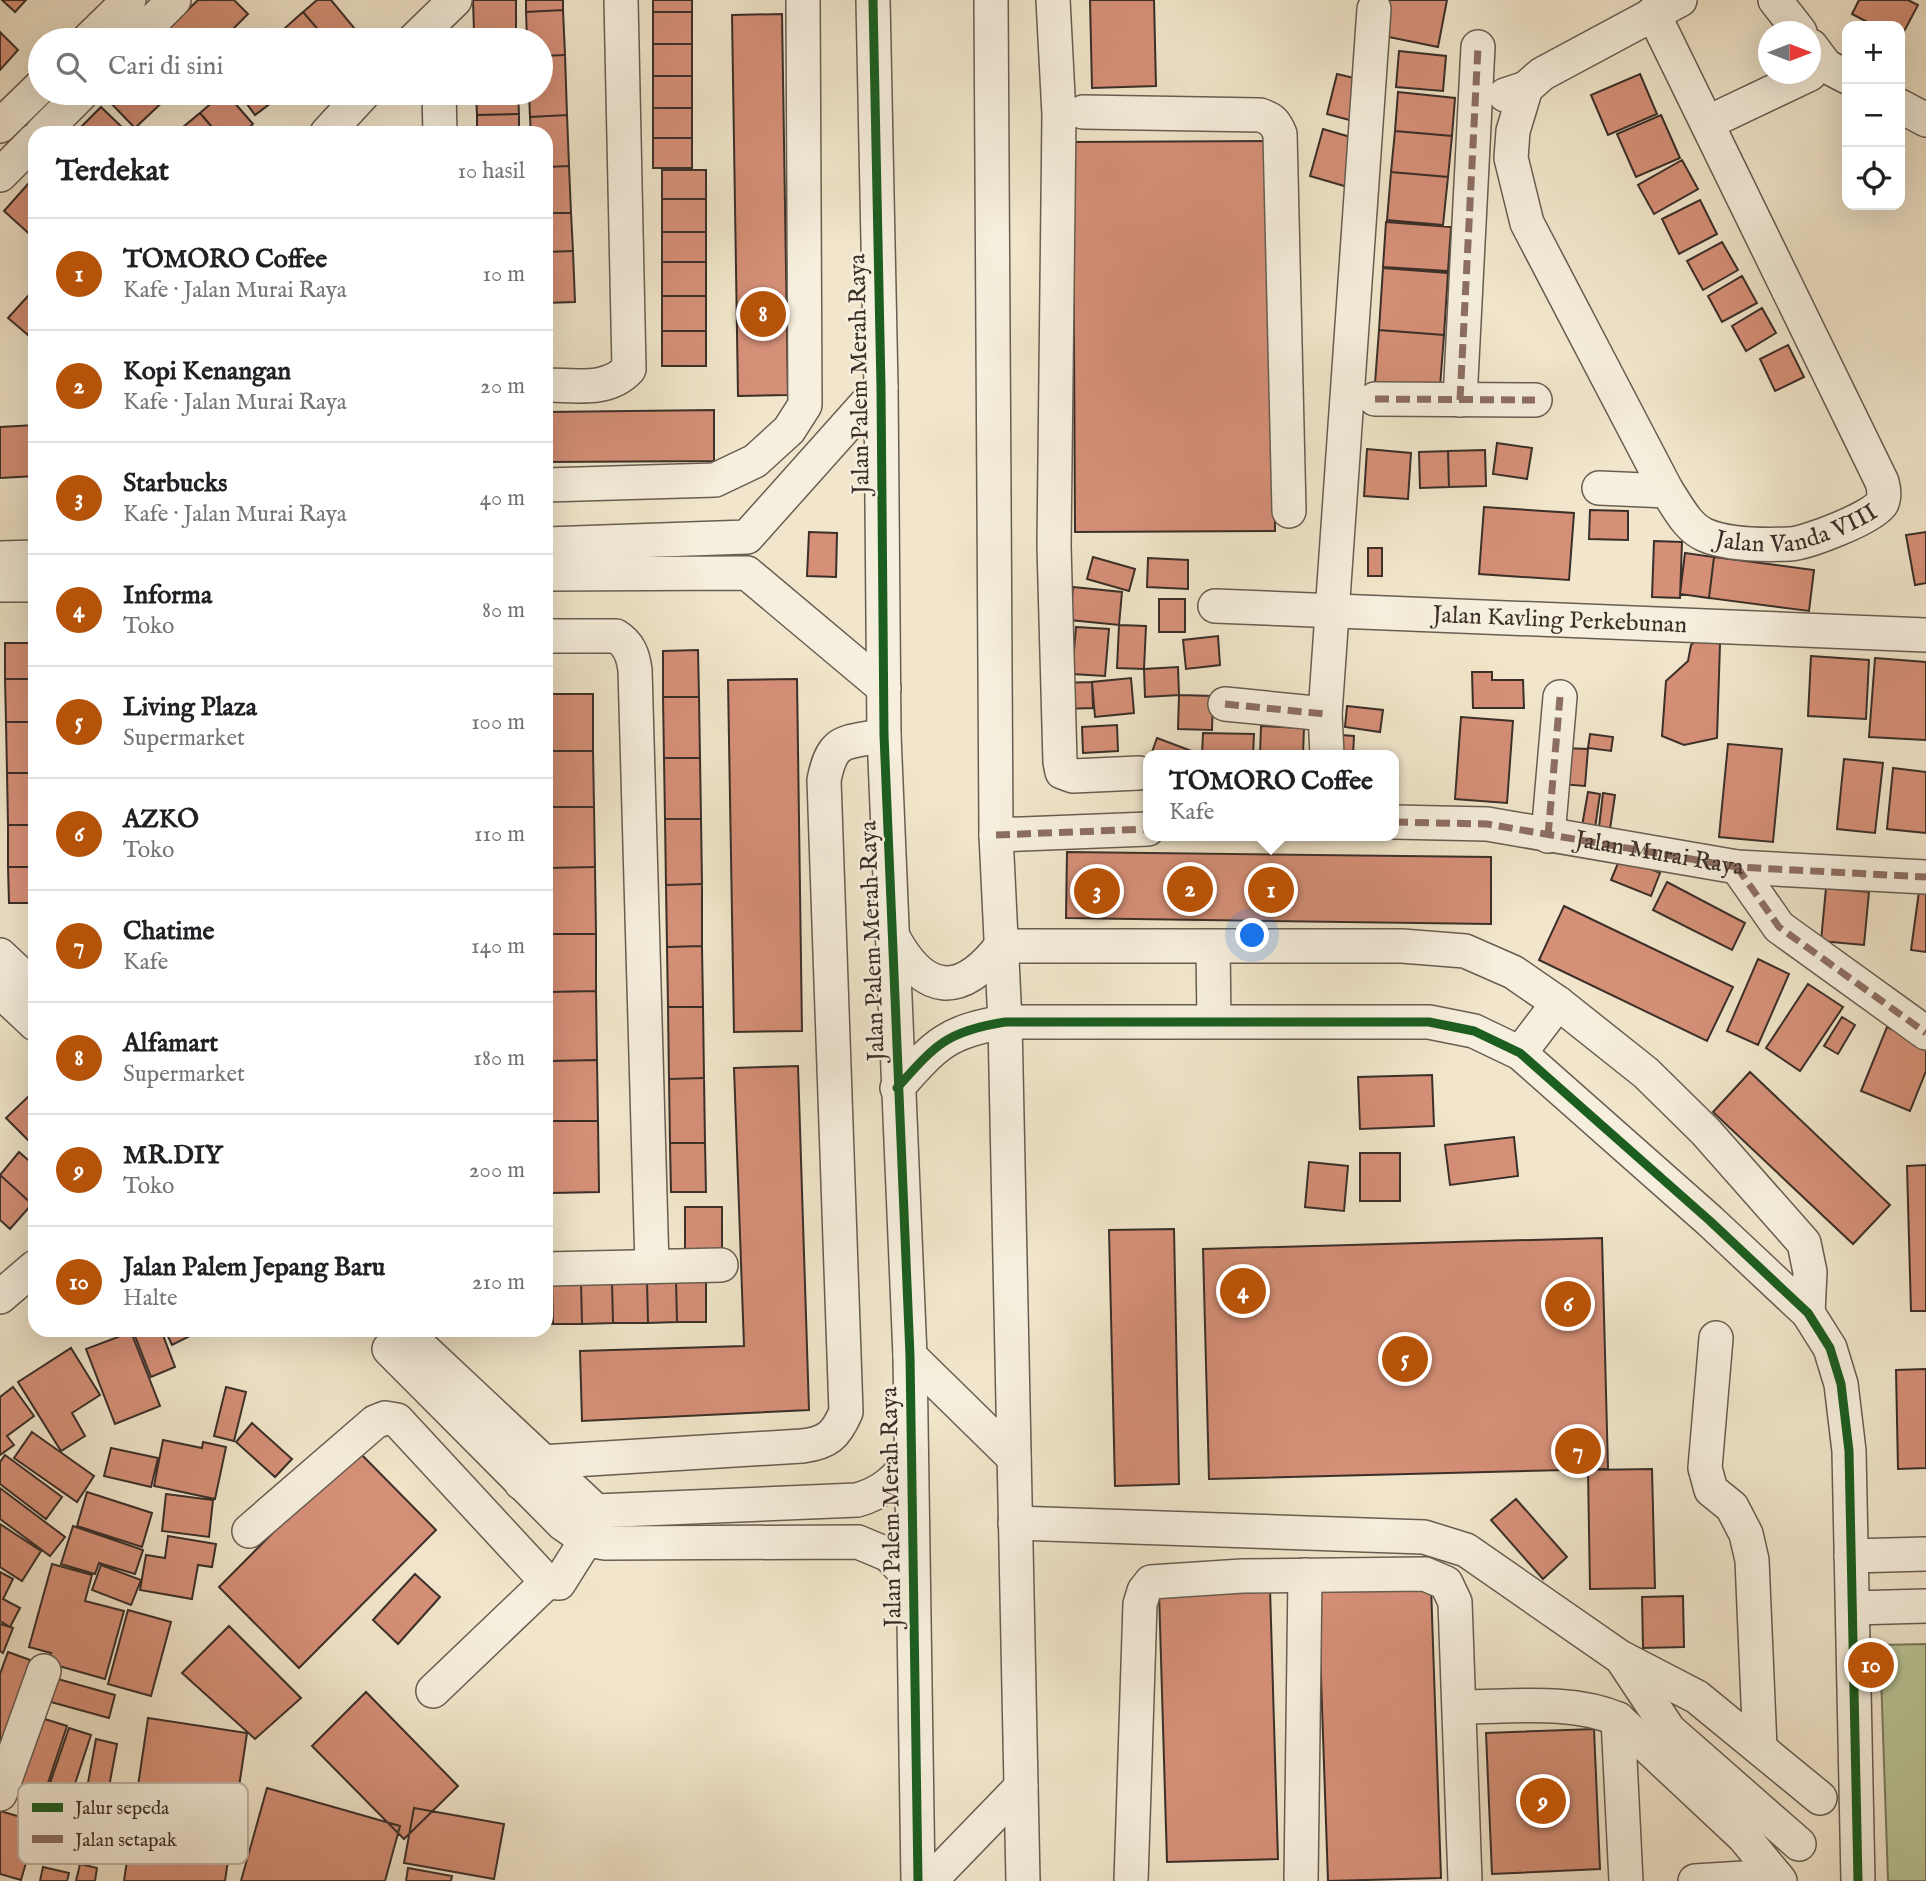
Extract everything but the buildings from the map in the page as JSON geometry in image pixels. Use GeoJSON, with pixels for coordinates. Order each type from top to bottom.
{"type":"FeatureCollection","features":[{"type":"Feature","properties":{"kind":"street"},"geometry":{"type":"LineString","coordinates":[[100,28],[129,0]]}},
{"type":"Feature","properties":{"kind":"street"},"geometry":{"type":"LineString","coordinates":[[146,28],[174,0]]}},
{"type":"Feature","properties":{"kind":"street"},"geometry":{"type":"LineString","coordinates":[[553,385],[607,385],[620,379],[629,369],[621,0]]}},
{"type":"Feature","properties":{"kind":"street"},"geometry":{"type":"LineString","coordinates":[[553,485],[715,480],[755,461],[789,430],[805,405],[803,0]]}},
{"type":"Feature","properties":{"kind":"street","name":"Jalan Palem Merah Raya"},"geometry":{"type":"LineString","coordinates":[[873,0],[881,387],[884,735],[910,1356],[918,1881]]}},
{"type":"Feature","properties":{"kind":"street"},"geometry":{"type":"LineString","coordinates":[[991,0],[996,835],[1004,1021],[1023,1881]]}},
{"type":"Feature","properties":{"kind":"street"},"geometry":{"type":"LineString","coordinates":[[1053,0],[1059,115],[1054,546],[1060,762],[1062,772],[1073,776],[1139,773]]}},
{"type":"Feature","properties":{"kind":"street"},"geometry":{"type":"LineString","coordinates":[[1775,0],[1791,21]]}},
{"type":"Feature","properties":{"kind":"street"},"geometry":{"type":"LineString","coordinates":[[1475,105],[1526,88],[1542,74],[1666,7]]}},
{"type":"Feature","properties":{"kind":"street","name":"Jalan Vanda VIII"},"geometry":{"type":"LineString","coordinates":[[1526,88],[1513,131],[1511,158],[1527,223],[1667,491],[1689,524],[1703,534],[1719,539],[1791,544],[1811,540],[1877,509],[1884,495],[1882,482],[1709,122],[1666,7]]}},
{"type":"Feature","properties":{"kind":"street"},"geometry":{"type":"LineString","coordinates":[[1327,750],[1325,714],[1374,9]]}},
{"type":"Feature","properties":{"kind":"street"},"geometry":{"type":"LineString","coordinates":[[1460,400],[1478,47]]}},
{"type":"Feature","properties":{"kind":"street"},"geometry":{"type":"LineString","coordinates":[[1709,122],[1786,84]]}},
{"type":"Feature","properties":{"kind":"street"},"geometry":{"type":"LineString","coordinates":[[0,126],[28,99]]}},
{"type":"Feature","properties":{"kind":"street"},"geometry":{"type":"LineString","coordinates":[[49,126],[70,105]]}},
{"type":"Feature","properties":{"kind":"street"},"geometry":{"type":"LineString","coordinates":[[334,126],[354,105]]}},
{"type":"Feature","properties":{"kind":"street"},"geometry":{"type":"LineString","coordinates":[[439,105],[440,126]]}},
{"type":"Feature","properties":{"kind":"street"},"geometry":{"type":"LineString","coordinates":[[1083,112],[1259,115],[1271,118],[1276,124],[1280,134],[1289,511]]}},
{"type":"Feature","properties":{"kind":"street"},"geometry":{"type":"LineString","coordinates":[[0,175],[28,147]]}},
{"type":"Feature","properties":{"kind":"street"},"geometry":{"type":"LineString","coordinates":[[558,559],[747,537],[881,387]]}},
{"type":"Feature","properties":{"kind":"street"},"geometry":{"type":"LineString","coordinates":[[1375,400],[1535,400]]}},
{"type":"Feature","properties":{"kind":"street"},"geometry":{"type":"LineString","coordinates":[[1599,488],[1667,491]]}},
{"type":"Feature","properties":{"kind":"street"},"geometry":{"type":"LineString","coordinates":[[747,537],[747,573]]}},
{"type":"Feature","properties":{"kind":"street"},"geometry":{"type":"LineString","coordinates":[[0,558],[28,557]]}},
{"type":"Feature","properties":{"kind":"street"},"geometry":{"type":"LineString","coordinates":[[558,559],[747,573],[884,688]]}},
{"type":"Feature","properties":{"kind":"street"},"geometry":{"type":"LineString","coordinates":[[0,585],[28,585]]}},
{"type":"Feature","properties":{"kind":"street","name":"Jalan Kavling Perkebunan"},"geometry":{"type":"LineString","coordinates":[[1215,606],[1334,613],[1926,635]]}},
{"type":"Feature","properties":{"kind":"street"},"geometry":{"type":"LineString","coordinates":[[553,636],[616,636],[625,641],[635,670],[652,1266]]}},
{"type":"Feature","properties":{"kind":"street"},"geometry":{"type":"LineString","coordinates":[[1548,836],[1560,697]]}},
{"type":"Feature","properties":{"kind":"street"},"geometry":{"type":"LineString","coordinates":[[1225,704],[1325,714]]}},
{"type":"Feature","properties":{"kind":"street"},"geometry":{"type":"LineString","coordinates":[[531,1473],[802,1446],[822,1443],[837,1433],[846,1412],[824,780],[829,755],[838,745],[884,735]]}},
{"type":"Feature","properties":{"kind":"street","name":"Jalan Murai Raya"},"geometry":{"type":"LineString","coordinates":[[1399,822],[1487,824],[1737,867],[1926,877]]}},
{"type":"Feature","properties":{"kind":"street"},"geometry":{"type":"LineString","coordinates":[[996,835],[1143,829]]}},
{"type":"Feature","properties":{"kind":"street"},"geometry":{"type":"LineString","coordinates":[[1737,867],[1779,927],[1926,1033]]}},
{"type":"Feature","properties":{"kind":"street"},"geometry":{"type":"LineString","coordinates":[[893,937],[916,973],[933,981],[970,978],[985,967],[1001,946]]}},
{"type":"Feature","properties":{"kind":"street"},"geometry":{"type":"LineString","coordinates":[[1001,946],[1402,946],[1465,951],[1513,972],[1558,1003],[1646,1073],[1706,1132],[1778,1211],[1804,1243],[1810,1272],[1808,1313]]}},
{"type":"Feature","properties":{"kind":"street"},"geometry":{"type":"LineString","coordinates":[[1213,947],[1214,1021]]}},
{"type":"Feature","properties":{"kind":"street"},"geometry":{"type":"LineString","coordinates":[[0,955],[19,1000]]}},
{"type":"Feature","properties":{"kind":"street"},"geometry":{"type":"LineString","coordinates":[[1520,1053],[1558,1003]]}},
{"type":"Feature","properties":{"kind":"street"},"geometry":{"type":"LineString","coordinates":[[897,1088],[925,1056],[954,1033],[1004,1021],[1429,1021],[1475,1031],[1520,1053],[1710,1221],[1808,1313],[1830,1348],[1841,1384],[1849,1451],[1858,1881]]}},
{"type":"Feature","properties":{"kind":"street"},"geometry":{"type":"LineString","coordinates":[[553,1269],[721,1265]]}},
{"type":"Feature","properties":{"kind":"street"},"geometry":{"type":"LineString","coordinates":[[0,1297],[28,1273]]}},
{"type":"Feature","properties":{"kind":"street"},"geometry":{"type":"LineString","coordinates":[[1716,1338],[1705,1468],[1711,1490],[1732,1507],[1746,1534],[1752,1560],[1760,1748]]}},
{"type":"Feature","properties":{"kind":"street"},"geometry":{"type":"LineString","coordinates":[[397,1341],[531,1473],[563,1524],[586,1540],[605,1543],[858,1542],[889,1555],[912,1580]]}},
{"type":"Feature","properties":{"kind":"street"},"geometry":{"type":"LineString","coordinates":[[910,1356],[1014,1458]]}},
{"type":"Feature","properties":{"kind":"street"},"geometry":{"type":"LineString","coordinates":[[250,1531],[374,1422],[385,1418],[397,1420],[547,1582],[559,1583],[586,1540]]}},
{"type":"Feature","properties":{"kind":"street"},"geometry":{"type":"LineString","coordinates":[[531,1473],[596,1511],[621,1511],[857,1500],[875,1495],[889,1485],[911,1457]]}},
{"type":"Feature","properties":{"kind":"street"},"geometry":{"type":"LineString","coordinates":[[1015,1523],[1424,1537],[1466,1550],[1620,1657],[1697,1697],[1820,1798]]}},
{"type":"Feature","properties":{"kind":"street"},"geometry":{"type":"LineString","coordinates":[[1851,1556],[1926,1554]]}},
{"type":"Feature","properties":{"kind":"street"},"geometry":{"type":"LineString","coordinates":[[1131,1881],[1140,1604],[1144,1591],[1151,1582],[1166,1579],[1425,1574],[1446,1583],[1455,1602],[1461,1707],[1465,1881]]}},
{"type":"Feature","properties":{"kind":"street"},"geometry":{"type":"LineString","coordinates":[[1301,1881],[1305,1575]]}},
{"type":"Feature","properties":{"kind":"street"},"geometry":{"type":"LineString","coordinates":[[433,1691],[547,1582]]}},
{"type":"Feature","properties":{"kind":"street"},"geometry":{"type":"LineString","coordinates":[[1853,1608],[1926,1606]]}},
{"type":"Feature","properties":{"kind":"street"},"geometry":{"type":"LineString","coordinates":[[1620,1657],[1669,1730],[1799,1844]]}},
{"type":"Feature","properties":{"kind":"street"},"geometry":{"type":"LineString","coordinates":[[0,1794],[44,1671]]}},
{"type":"Feature","properties":{"kind":"street"},"geometry":{"type":"LineString","coordinates":[[1461,1707],[1565,1707],[1601,1712],[1618,1719],[1744,1838],[1780,1879]]}},
{"type":"Feature","properties":{"kind":"street"},"geometry":{"type":"LineString","coordinates":[[1618,1719],[1626,1881]]}},
{"type":"Feature","properties":{"kind":"street"},"geometry":{"type":"LineString","coordinates":[[1780,1879],[1855,1723]]}},
{"type":"Feature","properties":{"kind":"street"},"geometry":{"type":"LineString","coordinates":[[930,1881],[1021,1787]]}},
{"type":"Feature","properties":{"kind":"street"},"geometry":{"type":"LineString","coordinates":[[1695,1881],[1780,1879]]}},
{"type":"Feature","properties":{"kind":"green space"},"geometry":{"type":"Polygon","coordinates":[[[1926,1644],[1926,1881],[1888,1881],[1880,1645],[1926,1644]]]}},
{"type":"Feature","properties":{"kind":"marked path"},"geometry":{"type":"LineString","coordinates":[[1460,400],[1478,47]]}},
{"type":"Feature","properties":{"kind":"marked path"},"geometry":{"type":"LineString","coordinates":[[1375,399],[1535,400]]}},
{"type":"Feature","properties":{"kind":"marked path"},"geometry":{"type":"LineString","coordinates":[[1548,836],[1560,697]]}},
{"type":"Feature","properties":{"kind":"marked path"},"geometry":{"type":"LineString","coordinates":[[1225,704],[1325,714]]}},
{"type":"Feature","properties":{"kind":"marked path"},"geometry":{"type":"LineString","coordinates":[[1399,822],[1487,824],[1737,867],[1926,877]]}},
{"type":"Feature","properties":{"kind":"marked path"},"geometry":{"type":"LineString","coordinates":[[996,835],[1143,829]]}},
{"type":"Feature","properties":{"kind":"marked path"},"geometry":{"type":"LineString","coordinates":[[1737,867],[1779,927],[1926,1033]]}},
{"type":"Feature","properties":{"kind":"cycle path"},"geometry":{"type":"LineString","coordinates":[[873,0],[881,387],[884,735],[910,1356],[918,1881]]}},
{"type":"Feature","properties":{"kind":"cycle path"},"geometry":{"type":"LineString","coordinates":[[897,1088],[944,1042],[969,1030],[1005,1022],[1429,1022],[1474,1031],[1520,1053],[1710,1221],[1808,1313],[1830,1348],[1841,1384],[1849,1451],[1858,1881]]}},
{"type":"Feature","properties":{"kind":"place","name":"Alfamart"},"geometry":{"type":"Point","coordinates":[763,314]}},
{"type":"Feature","properties":{"kind":"place","name":"Kopi Kenangan"},"geometry":{"type":"Point","coordinates":[1190,889]}},
{"type":"Feature","properties":{"kind":"place","name":"TOMORO Coffee"},"geometry":{"type":"Point","coordinates":[1271,890]}},
{"type":"Feature","properties":{"kind":"place","name":"Starbucks"},"geometry":{"type":"Point","coordinates":[1097,891]}},
{"type":"Feature","properties":{"kind":"place","name":"Informa"},"geometry":{"type":"Point","coordinates":[1243,1291]}},
{"type":"Feature","properties":{"kind":"place","name":"AZKO"},"geometry":{"type":"Point","coordinates":[1568,1304]}},
{"type":"Feature","properties":{"kind":"place","name":"Living Plaza"},"geometry":{"type":"Point","coordinates":[1405,1359]}},
{"type":"Feature","properties":{"kind":"place","name":"Chatime"},"geometry":{"type":"Point","coordinates":[1578,1451]}},
{"type":"Feature","properties":{"kind":"place","name":"Jalan Palem Jepang Baru"},"geometry":{"type":"Point","coordinates":[1871,1665]}},
{"type":"Feature","properties":{"kind":"place","name":"MR.DIY"},"geometry":{"type":"Point","coordinates":[1543,1801]}}]}
